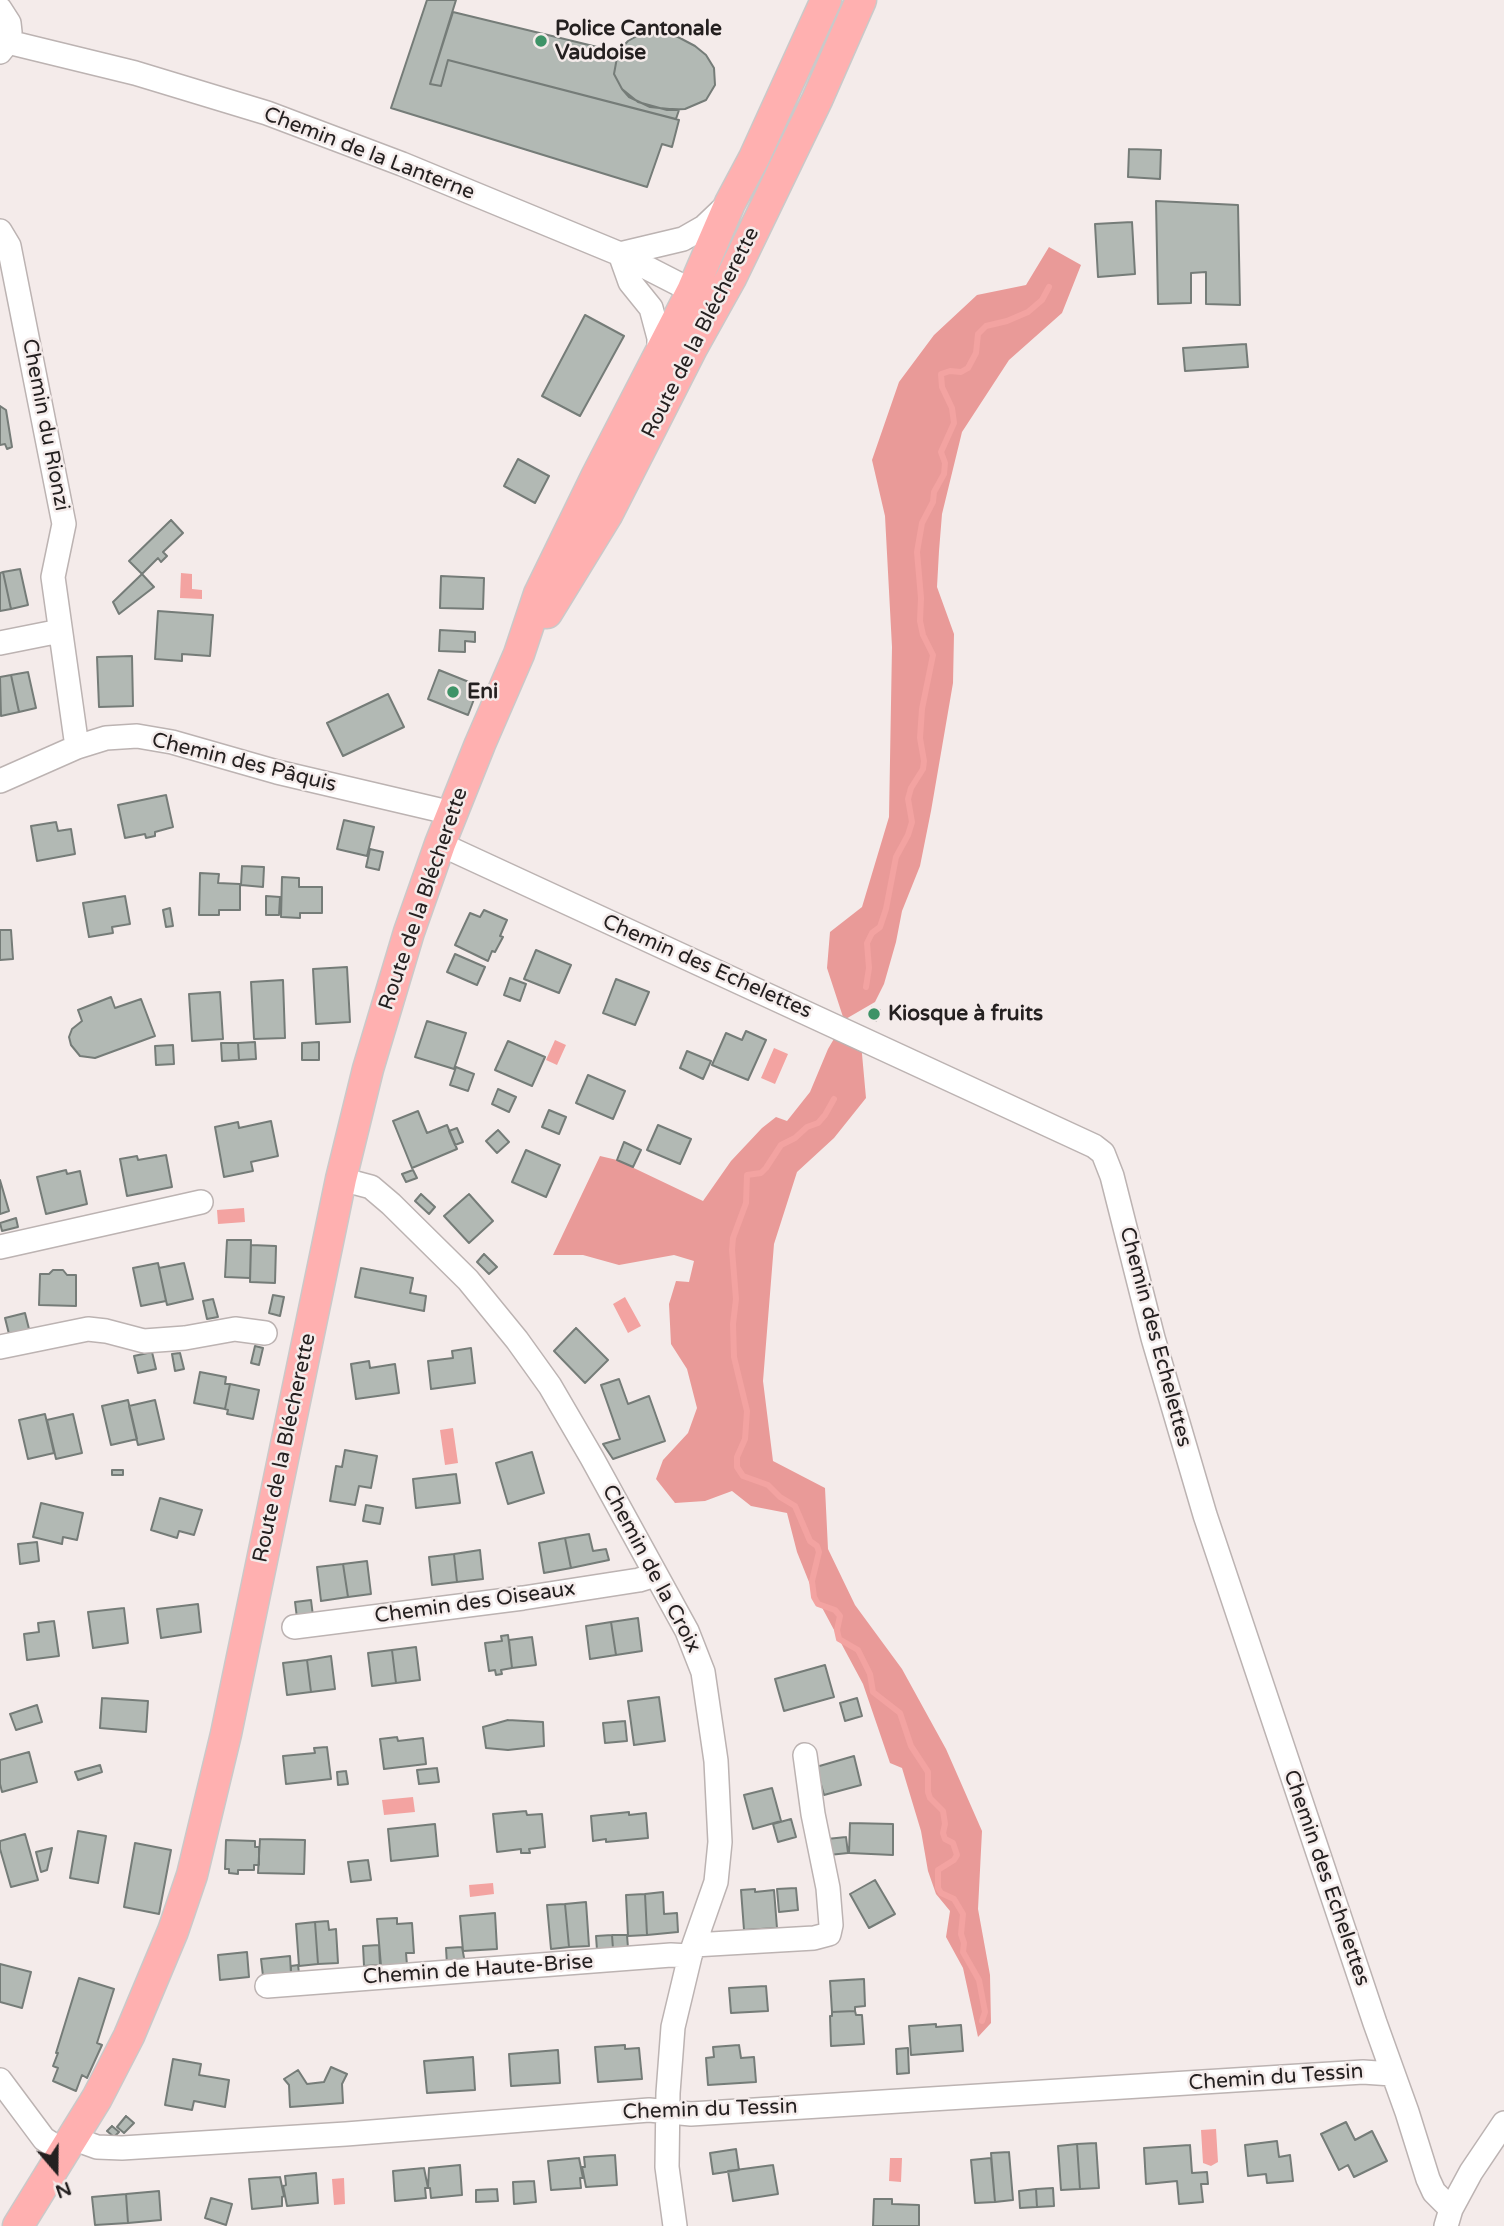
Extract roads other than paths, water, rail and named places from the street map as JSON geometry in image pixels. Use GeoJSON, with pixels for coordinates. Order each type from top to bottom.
{"type":"FeatureCollection","features":[{"type":"Feature","properties":{"kind":"main road","name":"Route de la Blécherette"},"geometry":{"type":"LineString","coordinates":[[519,653],[566,585],[607,515],[704,297],[712,249],[730,203],[754,158],[826,0]]}},
{"type":"Feature","properties":{"kind":"main road","name":"Route de la Blécherette"},"geometry":{"type":"LineString","coordinates":[[18,2226],[97,2098],[129,2036],[173,1931],[192,1875],[226,1734],[341,1179],[368,1069],[409,932],[452,813],[519,653],[539,594],[659,354],[704,297],[783,172],[861,0]]}},
{"type":"Feature","properties":{"kind":"main road"},"geometry":{"type":"LineString","coordinates":[[754,158],[783,172]]}},
{"type":"Feature","properties":{"kind":"street"},"geometry":{"type":"LineString","coordinates":[[0,9],[9,23],[10,32],[4,47]]}},
{"type":"Feature","properties":{"kind":"street","name":"Chemin de la Lanterne"},"geometry":{"type":"LineString","coordinates":[[4,47],[135,73],[267,113],[402,164],[620,254],[704,297]]}},
{"type":"Feature","properties":{"kind":"street"},"geometry":{"type":"LineString","coordinates":[[659,354],[659,338],[651,308],[630,282],[620,254],[683,239],[704,228],[730,203]]}},
{"type":"Feature","properties":{"kind":"street","name":"Chemin du Rionzi"},"geometry":{"type":"LineString","coordinates":[[0,231],[9,246],[64,524],[53,577],[77,747]]}},
{"type":"Feature","properties":{"kind":"street"},"geometry":{"type":"LineString","coordinates":[[0,643],[60,631]]}},
{"type":"Feature","properties":{"kind":"street","name":"Chemin des Pâquis"},"geometry":{"type":"LineString","coordinates":[[0,781],[77,747],[106,738],[125,736],[172,742],[276,772],[452,813]]}},
{"type":"Feature","properties":{"kind":"street","name":"Chemin des Echelettes"},"geometry":{"type":"LineString","coordinates":[[440,845],[1094,1146],[1103,1153],[1112,1176],[1153,1338],[1205,1515],[1428,2179],[1449,2217]]}},
{"type":"Feature","properties":{"kind":"street","name":"Chemin de la Croix"},"geometry":{"type":"LineString","coordinates":[[341,1179],[371,1187],[381,1196],[490,1304],[550,1385],[687,1631],[703,1672],[720,1810],[718,1862],[716,1882],[692,1951],[673,2027],[668,2112],[668,2190],[675,2226]]}},
{"type":"Feature","properties":{"kind":"street"},"geometry":{"type":"LineString","coordinates":[[0,1247],[201,1202]]}},
{"type":"Feature","properties":{"kind":"street"},"geometry":{"type":"LineString","coordinates":[[0,1347],[88,1329],[144,1341],[185,1338],[235,1329],[265,1333]]}},
{"type":"Feature","properties":{"kind":"street","name":"Chemin des Oiseaux"},"geometry":{"type":"LineString","coordinates":[[294,1627],[523,1598],[639,1580],[655,1575]]}},
{"type":"Feature","properties":{"kind":"street","name":"Chemin de Haute-Brise"},"geometry":{"type":"LineString","coordinates":[[267,1986],[671,1955],[829,1934],[831,1925],[828,1888],[813,1814],[805,1755]]}},
{"type":"Feature","properties":{"kind":"street","name":"Chemin du Tessin"},"geometry":{"type":"LineString","coordinates":[[68,2145],[122,2148],[346,2134],[649,2110],[705,2113],[1363,2072],[1392,2074]]}},
{"type":"Feature","properties":{"kind":"street"},"geometry":{"type":"LineString","coordinates":[[0,2080],[44,2139],[68,2145]]}},
{"type":"Feature","properties":{"kind":"street"},"geometry":{"type":"LineString","coordinates":[[1449,2217],[1486,2147],[1504,2123]]}},
{"type":"Feature","properties":{"kind":"waterway"},"geometry":{"type":"LineString","coordinates":[[866,987],[869,968],[867,943],[872,933],[880,927],[886,909],[896,857],[912,822],[908,799],[911,788],[923,769],[924,761],[920,738],[922,709],[933,655],[923,635],[920,621],[917,552],[922,523],[944,474],[945,463],[941,452],[954,423],[952,408],[942,387],[941,374],[961,372],[968,368],[976,353],[978,334],[986,326],[1028,312],[1042,300],[1049,287]]}},
{"type":"Feature","properties":{"kind":"waterway"},"geometry":{"type":"LineString","coordinates":[[834,1099],[818,1123],[807,1127],[795,1138],[781,1145],[761,1173],[747,1175],[746,1203],[733,1238],[732,1250],[736,1299],[733,1324],[734,1357],[747,1411],[745,1439],[737,1457],[737,1467],[743,1476],[768,1485],[780,1497],[795,1506],[810,1541],[817,1546],[819,1552],[812,1581],[814,1597],[818,1604],[835,1610],[840,1616],[837,1630],[839,1639],[858,1650],[870,1674],[873,1692],[900,1713],[911,1746],[928,1772],[930,1798],[943,1811],[943,1833],[945,1839],[953,1843],[957,1855],[938,1870],[938,1888],[941,1893],[954,1899],[963,1914],[963,1952],[979,1980],[985,2012],[982,2021]]}},
{"type":"Feature","properties":{"kind":"place","name":"Police Cantonale Vaudoise"},"geometry":{"type":"Point","coordinates":[541,41]}},
{"type":"Feature","properties":{"kind":"place","name":"Eni"},"geometry":{"type":"Point","coordinates":[453,692]}},
{"type":"Feature","properties":{"kind":"place","name":"Kiosque à fruits"},"geometry":{"type":"Point","coordinates":[874,1014]}}]}
